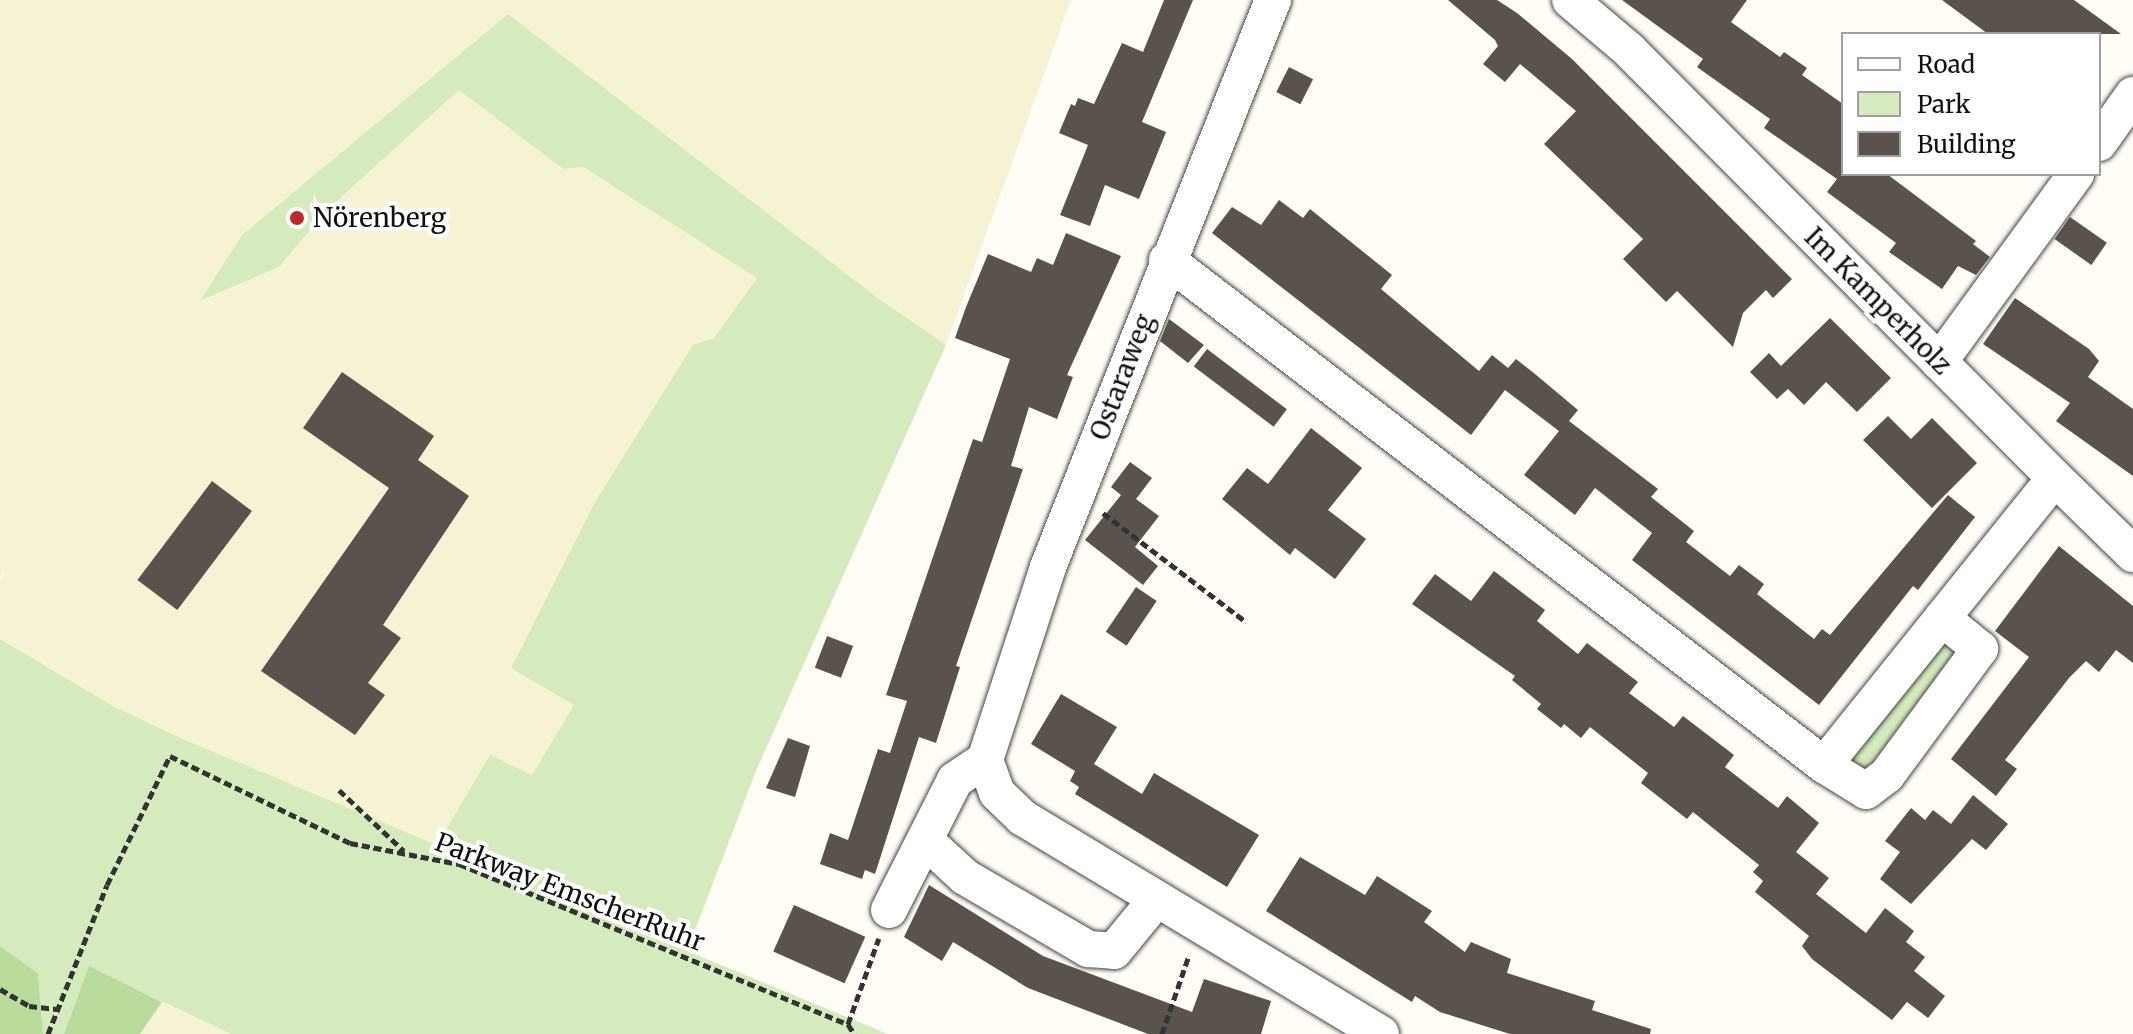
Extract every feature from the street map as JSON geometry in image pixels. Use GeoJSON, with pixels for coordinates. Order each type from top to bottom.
{"type":"FeatureCollection","features":[{"type":"Feature","properties":{"kind":"street","name":"Ostaraweg"},"geometry":{"type":"LineString","coordinates":[[985,760],[1077,493],[1167,260],[1273,0]]}},
{"type":"Feature","properties":{"kind":"street","name":"Im Kamperholz"},"geometry":{"type":"LineString","coordinates":[[1570,0],[1629,50],[2133,554]]}},
{"type":"Feature","properties":{"kind":"street"},"geometry":{"type":"LineString","coordinates":[[2101,140],[2133,95]]}},
{"type":"Feature","properties":{"kind":"street"},"geometry":{"type":"LineString","coordinates":[[1939,362],[2075,176]]}},
{"type":"Feature","properties":{"kind":"street"},"geometry":{"type":"LineString","coordinates":[[1167,260],[1824,765],[1866,791],[1887,775],[1980,649],[1942,618]]}},
{"type":"Feature","properties":{"kind":"street"},"geometry":{"type":"LineString","coordinates":[[1824,765],[2055,478]]}},
{"type":"Feature","properties":{"kind":"street"},"geometry":{"type":"LineString","coordinates":[[889,910],[927,842],[955,780],[985,760],[997,793],[1023,818],[1198,927],[1381,1034]]}},
{"type":"Feature","properties":{"kind":"street"},"geometry":{"type":"LineString","coordinates":[[927,842],[965,877],[1088,949],[1114,951],[1155,901]]}},
{"type":"Feature","properties":{"kind":"path"},"geometry":{"type":"LineString","coordinates":[[1077,493],[1246,622]]}},
{"type":"Feature","properties":{"kind":"path","name":"Parkway EmscherRuhr"},"geometry":{"type":"LineString","coordinates":[[57,1009],[139,812],[170,756],[350,843],[459,864],[848,1024]]}},
{"type":"Feature","properties":{"kind":"path"},"geometry":{"type":"LineString","coordinates":[[339,790],[405,852]]}},
{"type":"Feature","properties":{"kind":"path"},"geometry":{"type":"LineString","coordinates":[[854,1034],[848,1024],[889,910]]}},
{"type":"Feature","properties":{"kind":"path"},"geometry":{"type":"LineString","coordinates":[[1162,1034],[1198,927]]}},
{"type":"Feature","properties":{"kind":"path"},"geometry":{"type":"LineString","coordinates":[[0,989],[29,1006],[57,1009],[48,1034]]}},
{"type":"Feature","properties":{"kind":"shaded area"},"geometry":{"type":"Polygon","coordinates":[[[0,0],[1071,0],[946,345],[878,298],[508,14],[242,235],[201,301],[279,267],[325,212],[459,90],[563,169],[583,167],[757,278],[714,338],[693,346],[595,502],[511,668],[575,705],[532,775],[490,756],[437,846],[185,740],[113,706],[0,639],[0,580],[5,572],[0,576],[0,0]]]}},
{"type":"Feature","properties":{"kind":"shaded area"},"geometry":{"type":"Polygon","coordinates":[[[162,1002],[231,1034],[140,1034],[162,1002]]]}},
{"type":"Feature","properties":{"kind":"green space"},"geometry":{"type":"Polygon","coordinates":[[[508,14],[878,298],[946,345],[756,771],[687,951],[888,1034],[231,1034],[89,967],[64,1034],[43,1034],[38,973],[0,946],[0,639],[113,706],[185,740],[437,845],[490,755],[532,775],[574,705],[511,668],[595,502],[693,345],[714,338],[757,278],[583,167],[563,169],[459,90],[325,212],[279,267],[200,301],[242,235],[508,14]]]}},
{"type":"Feature","properties":{"kind":"green space"},"geometry":{"type":"Polygon","coordinates":[[[1931,643],[1952,643],[1958,659],[1872,773],[1848,762],[1931,643]]]}},
{"type":"Feature","properties":{"kind":"green space"},"geometry":{"type":"Polygon","coordinates":[[[0,946],[38,973],[43,1034],[0,1034],[0,946]]]}},
{"type":"Feature","properties":{"kind":"green space"},"geometry":{"type":"Polygon","coordinates":[[[89,966],[162,1002],[140,1034],[64,1034],[89,966]]]}},
{"type":"Feature","properties":{"kind":"building"},"geometry":{"type":"Polygon","coordinates":[[[1164,0],[1193,0],[1142,122],[1166,132],[1139,199],[1105,185],[1090,226],[1060,215],[1088,145],[1059,133],[1071,104],[1075,106],[1078,98],[1094,104],[1122,43],[1143,52],[1164,0]]]}},
{"type":"Feature","properties":{"kind":"building"},"geometry":{"type":"Polygon","coordinates":[[[1448,0],[1497,0],[1517,13],[1572,59],[1792,279],[1773,298],[1766,290],[1743,313],[1733,347],[1677,291],[1666,302],[1623,259],[1643,239],[1544,144],[1576,111],[1520,64],[1505,82],[1483,64],[1498,46],[1495,40],[1448,0]]]}},
{"type":"Feature","properties":{"kind":"building"},"geometry":{"type":"Polygon","coordinates":[[[1622,0],[1747,0],[1731,22],[1780,57],[1784,52],[1807,68],[1802,75],[1841,103],[1841,176],[1890,176],[1976,241],[1973,244],[1990,257],[1976,275],[1958,266],[1942,289],[1889,252],[1896,243],[1827,192],[1837,179],[1764,128],[1770,119],[1697,67],[1703,59],[1622,0]]]}},
{"type":"Feature","properties":{"kind":"building"},"geometry":{"type":"Polygon","coordinates":[[[1942,0],[2074,0],[2121,34],[2101,32],[1985,32],[1942,0]]]}},
{"type":"Feature","properties":{"kind":"building"},"geometry":{"type":"Polygon","coordinates":[[[1289,67],[1313,79],[1300,104],[1276,92],[1289,67]]]}},
{"type":"Feature","properties":{"kind":"building"},"geometry":{"type":"Polygon","coordinates":[[[1279,200],[1303,218],[1310,209],[1392,275],[1381,289],[1479,371],[1492,355],[1508,368],[1516,359],[1535,374],[1578,410],[1569,421],[1658,489],[1651,497],[1694,531],[1686,542],[1730,576],[1739,565],[1764,584],[1757,594],[1814,639],[1822,629],[1830,635],[1948,495],[1975,517],[1918,590],[1913,586],[1819,705],[1632,560],[1652,533],[1595,488],[1575,515],[1524,475],[1559,431],[1505,390],[1471,435],[1212,233],[1232,207],[1261,225],[1279,200]]]}},
{"type":"Feature","properties":{"kind":"building"},"geometry":{"type":"Polygon","coordinates":[[[2070,217],[2107,243],[2091,265],[2055,239],[2070,217]]]}},
{"type":"Feature","properties":{"kind":"building"},"geometry":{"type":"Polygon","coordinates":[[[1066,233],[1121,256],[1067,375],[1073,377],[1057,419],[1029,407],[1011,466],[1023,469],[956,666],[960,667],[936,743],[919,737],[875,874],[865,870],[862,879],[820,864],[830,833],[848,840],[878,749],[890,753],[907,701],[886,695],[973,439],[982,442],[1010,359],[955,338],[988,254],[1031,272],[1037,258],[1053,265],[1066,233]]]}},
{"type":"Feature","properties":{"kind":"building"},"geometry":{"type":"Polygon","coordinates":[[[2015,298],[2089,349],[2099,361],[2088,377],[2133,409],[2133,476],[2056,421],[2070,403],[1983,344],[2015,298]]]}},
{"type":"Feature","properties":{"kind":"building"},"geometry":{"type":"Polygon","coordinates":[[[1830,318],[1891,378],[1857,412],[1826,382],[1804,405],[1788,389],[1777,399],[1750,372],[1769,353],[1781,366],[1830,318]]]}},
{"type":"Feature","properties":{"kind":"building"},"geometry":{"type":"Polygon","coordinates":[[[1169,319],[1204,345],[1188,363],[1160,341],[1169,319]]]}},
{"type":"Feature","properties":{"kind":"building"},"geometry":{"type":"Polygon","coordinates":[[[1207,349],[1287,409],[1274,427],[1194,367],[1207,349]]]}},
{"type":"Feature","properties":{"kind":"building"},"geometry":{"type":"Polygon","coordinates":[[[342,372],[434,436],[418,460],[469,496],[383,625],[401,638],[368,683],[385,695],[355,735],[261,671],[389,488],[303,428],[342,372]]]}},
{"type":"Feature","properties":{"kind":"building"},"geometry":{"type":"Polygon","coordinates":[[[1888,416],[1911,439],[1932,418],[1977,463],[1932,508],[1863,440],[1888,416]]]}},
{"type":"Feature","properties":{"kind":"building"},"geometry":{"type":"Polygon","coordinates":[[[1311,428],[1362,468],[1328,510],[1366,539],[1335,579],[1295,548],[1290,555],[1222,499],[1247,468],[1268,484],[1311,428]]]}},
{"type":"Feature","properties":{"kind":"building"},"geometry":{"type":"Polygon","coordinates":[[[1130,462],[1152,478],[1136,499],[1159,516],[1135,547],[1158,566],[1143,585],[1085,540],[1121,495],[1111,487],[1130,462]]]}},
{"type":"Feature","properties":{"kind":"building"},"geometry":{"type":"Polygon","coordinates":[[[212,481],[252,511],[177,610],[137,580],[212,481]]]}},
{"type":"Feature","properties":{"kind":"building"},"geometry":{"type":"Polygon","coordinates":[[[2059,546],[2133,606],[2133,663],[2116,650],[2099,672],[2086,661],[2005,760],[2017,769],[1996,796],[1951,759],[2029,657],[1995,631],[2059,546]]]}},
{"type":"Feature","properties":{"kind":"building"},"geometry":{"type":"Polygon","coordinates":[[[1494,571],[1545,610],[1537,621],[1578,654],[1587,643],[1638,682],[1629,693],[1674,727],[1683,716],[1734,755],[1725,767],[1778,808],[1787,796],[1819,823],[1796,852],[1829,878],[1816,894],[1866,933],[1885,908],[1914,931],[1906,942],[1925,957],[1914,971],[1945,996],[1928,1018],[1907,1002],[1892,1020],[1812,959],[1802,946],[1809,936],[1755,892],[1763,881],[1753,872],[1759,865],[1693,812],[1687,819],[1641,783],[1648,773],[1590,727],[1581,738],[1564,724],[1561,728],[1537,709],[1541,704],[1512,680],[1515,676],[1412,604],[1435,574],[1471,601],[1494,571]]]}},
{"type":"Feature","properties":{"kind":"building"},"geometry":{"type":"Polygon","coordinates":[[[1136,587],[1157,601],[1127,646],[1106,632],[1136,587]]]}},
{"type":"Feature","properties":{"kind":"building"},"geometry":{"type":"Polygon","coordinates":[[[827,636],[853,646],[841,678],[815,668],[827,636]]]}},
{"type":"Feature","properties":{"kind":"building"},"geometry":{"type":"Polygon","coordinates":[[[1061,694],[1117,727],[1094,764],[1142,794],[1154,773],[1259,835],[1227,887],[1075,794],[1079,787],[1070,781],[1075,771],[1031,744],[1061,694]]]}},
{"type":"Feature","properties":{"kind":"building"},"geometry":{"type":"Polygon","coordinates":[[[788,738],[810,746],[795,797],[766,788],[788,738]]]}},
{"type":"Feature","properties":{"kind":"building"},"geometry":{"type":"Polygon","coordinates":[[[1973,795],[2008,824],[1986,850],[1972,839],[1911,904],[1880,879],[1900,852],[1885,841],[1911,808],[1925,820],[1933,810],[1951,824],[1973,795]]]}},
{"type":"Feature","properties":{"kind":"building"},"geometry":{"type":"Polygon","coordinates":[[[1300,857],[1365,895],[1377,876],[1432,911],[1424,922],[1465,952],[1471,942],[1511,959],[1507,973],[1595,1001],[1592,1010],[1651,1029],[1650,1034],[1510,1034],[1440,1012],[1415,996],[1412,1002],[1266,911],[1300,857]]]}},
{"type":"Feature","properties":{"kind":"building"},"geometry":{"type":"Polygon","coordinates":[[[929,885],[1043,956],[1192,1012],[1204,979],[1271,1001],[1261,1034],[1148,1034],[1028,988],[953,942],[942,961],[904,937],[929,885]]]}},
{"type":"Feature","properties":{"kind":"building"},"geometry":{"type":"Polygon","coordinates":[[[794,905],[865,937],[845,983],[773,952],[794,905]]]}},
{"type":"Feature","properties":{"kind":"place","name":"Nörenberg"},"geometry":{"type":"Point","coordinates":[297,218]}}]}
